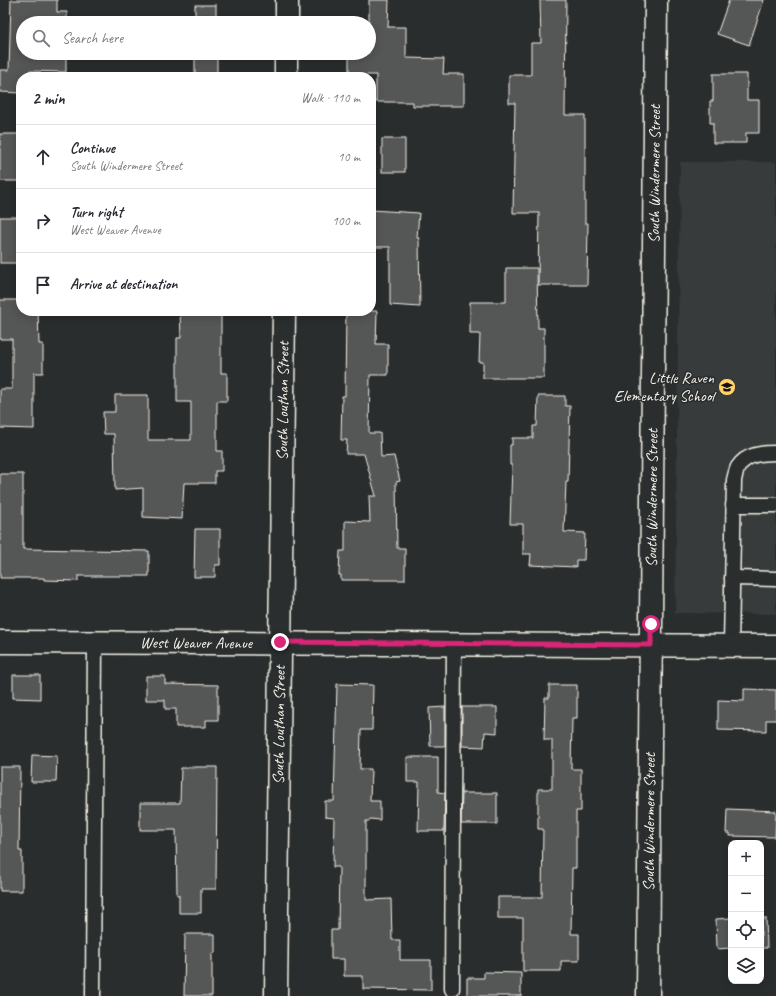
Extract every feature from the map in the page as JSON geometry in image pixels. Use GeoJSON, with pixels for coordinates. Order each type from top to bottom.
{"type":"FeatureCollection","features":[{"type":"Feature","properties":{"kind":"street"},"geometry":{"type":"LineString","coordinates":[[287,0],[287,16]]}},
{"type":"Feature","properties":{"kind":"street","name":"South Windermere Street"},"geometry":{"type":"LineString","coordinates":[[648,996],[656,0]]}},
{"type":"Feature","properties":{"kind":"street"},"geometry":{"type":"LineString","coordinates":[[286,60],[286,72]]}},
{"type":"Feature","properties":{"kind":"street","name":"South Louthan Street"},"geometry":{"type":"LineString","coordinates":[[276,996],[284,316]]}},
{"type":"Feature","properties":{"kind":"street","name":"West Weaver Avenue"},"geometry":{"type":"LineString","coordinates":[[0,642],[280,642],[776,646]]}},
{"type":"Feature","properties":{"kind":"lane"},"geometry":{"type":"LineString","coordinates":[[731,646],[734,480],[738,467],[747,457],[765,453],[776,453]]}},
{"type":"Feature","properties":{"kind":"lane"},"geometry":{"type":"LineString","coordinates":[[733,505],[776,505]]}},
{"type":"Feature","properties":{"kind":"lane"},"geometry":{"type":"LineString","coordinates":[[732,578],[776,579]]}},
{"type":"Feature","properties":{"kind":"lane"},"geometry":{"type":"LineString","coordinates":[[93,996],[95,642]]}},
{"type":"Feature","properties":{"kind":"lane"},"geometry":{"type":"LineString","coordinates":[[452,989],[454,644]]}},
{"type":"Feature","properties":{"kind":"shaded area","name":"Little Raven Elementary School"},"geometry":{"type":"Polygon","coordinates":[[[680,162],[776,162],[776,614],[675,613],[680,162]]]}},
{"type":"Feature","properties":{"kind":"building"},"geometry":{"type":"Polygon","coordinates":[[[11,0],[57,0],[57,12],[67,12],[67,16],[16,16],[16,60],[66,60],[66,72],[16,72],[16,93],[0,92],[0,70],[9,70],[11,0]]]}},
{"type":"Feature","properties":{"kind":"building"},"geometry":{"type":"Polygon","coordinates":[[[369,0],[389,0],[388,27],[406,27],[406,58],[444,59],[443,74],[464,74],[464,106],[413,106],[413,102],[376,102],[376,72],[349,72],[349,60],[376,60],[376,16],[369,16],[369,0]]]}},
{"type":"Feature","properties":{"kind":"building"},"geometry":{"type":"Polygon","coordinates":[[[540,0],[566,0],[565,115],[585,115],[585,223],[588,223],[587,285],[538,285],[539,213],[513,213],[515,103],[509,103],[509,75],[531,75],[531,43],[541,43],[540,0]]]}},
{"type":"Feature","properties":{"kind":"building"},"geometry":{"type":"Polygon","coordinates":[[[729,0],[764,0],[749,45],[717,34],[729,0]]]}},
{"type":"Feature","properties":{"kind":"building"},"geometry":{"type":"Polygon","coordinates":[[[195,5],[216,5],[216,16],[195,16],[195,5]]]}},
{"type":"Feature","properties":{"kind":"building"},"geometry":{"type":"Polygon","coordinates":[[[195,60],[217,60],[217,72],[195,72],[195,60]]]}},
{"type":"Feature","properties":{"kind":"building"},"geometry":{"type":"Polygon","coordinates":[[[713,74],[747,74],[747,100],[759,100],[759,133],[746,133],[746,143],[713,143],[713,123],[710,123],[710,101],[713,101],[713,74]]]}},
{"type":"Feature","properties":{"kind":"building"},"geometry":{"type":"Polygon","coordinates":[[[0,134],[16,134],[16,181],[0,181],[0,134]]]}},
{"type":"Feature","properties":{"kind":"building"},"geometry":{"type":"Polygon","coordinates":[[[382,139],[405,139],[405,172],[382,172],[382,139]]]}},
{"type":"Feature","properties":{"kind":"building"},"geometry":{"type":"Polygon","coordinates":[[[376,210],[419,213],[417,238],[419,238],[420,307],[390,305],[390,247],[376,247],[376,210]]]}},
{"type":"Feature","properties":{"kind":"building"},"geometry":{"type":"Polygon","coordinates":[[[0,217],[16,217],[16,263],[0,263],[0,217]]]}},
{"type":"Feature","properties":{"kind":"building"},"geometry":{"type":"Polygon","coordinates":[[[506,268],[537,268],[538,328],[544,328],[544,378],[483,378],[483,362],[479,362],[480,334],[470,334],[470,302],[506,302],[506,268]]]}},
{"type":"Feature","properties":{"kind":"building"},"geometry":{"type":"Polygon","coordinates":[[[0,300],[16,300],[16,316],[38,316],[39,344],[43,344],[43,373],[34,373],[34,429],[0,428],[0,389],[12,389],[12,339],[0,339],[0,300]]]}},
{"type":"Feature","properties":{"kind":"building"},"geometry":{"type":"Polygon","coordinates":[[[377,311],[376,344],[388,344],[388,375],[370,375],[369,433],[380,433],[381,457],[394,456],[400,481],[396,482],[397,548],[405,548],[405,580],[341,580],[341,575],[339,575],[340,551],[345,551],[345,521],[370,522],[369,496],[376,496],[364,454],[346,454],[347,440],[341,440],[342,396],[345,396],[346,316],[376,316],[377,311]]]}},
{"type":"Feature","properties":{"kind":"building"},"geometry":{"type":"Polygon","coordinates":[[[180,316],[221,316],[221,373],[227,373],[227,401],[217,401],[217,451],[222,451],[222,471],[215,471],[215,483],[184,483],[182,519],[143,517],[143,488],[115,490],[114,434],[104,434],[103,412],[115,412],[115,395],[148,395],[148,440],[191,440],[191,402],[177,402],[177,338],[181,338],[180,316]]]}},
{"type":"Feature","properties":{"kind":"building"},"geometry":{"type":"Polygon","coordinates":[[[538,396],[565,396],[565,406],[570,406],[568,482],[566,482],[564,532],[585,533],[584,560],[576,560],[576,567],[530,565],[531,554],[523,554],[523,524],[510,524],[512,465],[510,465],[510,445],[512,445],[512,438],[533,438],[533,426],[537,426],[538,396]]]}},
{"type":"Feature","properties":{"kind":"building"},"geometry":{"type":"Polygon","coordinates":[[[0,474],[23,474],[23,549],[149,551],[149,576],[78,576],[78,581],[44,580],[44,578],[0,578],[0,474]]]}},
{"type":"Feature","properties":{"kind":"building"},"geometry":{"type":"Polygon","coordinates":[[[195,529],[220,529],[220,565],[215,565],[215,577],[194,577],[195,529]]]}},
{"type":"Feature","properties":{"kind":"building"},"geometry":{"type":"Polygon","coordinates":[[[13,675],[40,675],[40,699],[13,698],[13,675]]]}},
{"type":"Feature","properties":{"kind":"building"},"geometry":{"type":"Polygon","coordinates":[[[146,676],[165,676],[165,684],[218,685],[218,720],[206,720],[206,727],[176,727],[176,709],[165,709],[165,700],[146,700],[146,676]]]}},
{"type":"Feature","properties":{"kind":"building"},"geometry":{"type":"Polygon","coordinates":[[[337,684],[373,685],[372,730],[361,730],[360,769],[371,769],[370,801],[380,801],[380,820],[370,819],[370,821],[366,821],[366,900],[391,899],[392,940],[400,940],[400,960],[431,960],[431,990],[363,989],[363,976],[344,976],[344,959],[331,959],[331,930],[338,930],[339,867],[333,867],[334,818],[325,817],[325,801],[334,801],[337,684]]]}},
{"type":"Feature","properties":{"kind":"building"},"geometry":{"type":"Polygon","coordinates":[[[549,685],[577,685],[577,718],[572,718],[571,769],[581,769],[581,811],[576,811],[576,868],[572,868],[571,934],[579,934],[579,961],[561,961],[561,971],[523,971],[523,918],[498,918],[498,897],[542,897],[543,829],[538,829],[538,789],[552,789],[552,740],[544,740],[545,698],[549,698],[549,685]]]}},
{"type":"Feature","properties":{"kind":"building"},"geometry":{"type":"Polygon","coordinates":[[[744,689],[776,690],[776,720],[766,720],[766,731],[718,730],[718,700],[744,701],[744,689]]]}},
{"type":"Feature","properties":{"kind":"building"},"geometry":{"type":"Polygon","coordinates":[[[445,707],[445,746],[430,746],[429,708],[445,707]]]}},
{"type":"Feature","properties":{"kind":"building"},"geometry":{"type":"Polygon","coordinates":[[[462,707],[497,707],[497,733],[485,732],[484,747],[462,746],[462,707]]]}},
{"type":"Feature","properties":{"kind":"building"},"geometry":{"type":"Polygon","coordinates":[[[32,755],[57,756],[56,782],[31,782],[32,755]]]}},
{"type":"Feature","properties":{"kind":"building"},"geometry":{"type":"Polygon","coordinates":[[[407,757],[438,757],[438,792],[445,793],[444,831],[418,831],[419,782],[407,782],[407,757]]]}},
{"type":"Feature","properties":{"kind":"building"},"geometry":{"type":"Polygon","coordinates":[[[0,767],[20,767],[19,851],[22,851],[22,891],[0,891],[0,767]]]}},
{"type":"Feature","properties":{"kind":"building"},"geometry":{"type":"Polygon","coordinates":[[[217,767],[216,889],[201,889],[201,913],[179,913],[179,895],[177,895],[176,830],[140,830],[140,803],[180,803],[181,768],[217,767]]]}},
{"type":"Feature","properties":{"kind":"building"},"geometry":{"type":"Polygon","coordinates":[[[462,793],[497,793],[497,824],[461,824],[462,793]]]}},
{"type":"Feature","properties":{"kind":"building"},"geometry":{"type":"Polygon","coordinates":[[[727,809],[776,811],[775,837],[730,836],[730,833],[726,833],[727,809]]]}},
{"type":"Feature","properties":{"kind":"building"},"geometry":{"type":"Polygon","coordinates":[[[728,918],[728,948],[717,949],[716,919],[728,918]]]}},
{"type":"Feature","properties":{"kind":"building"},"geometry":{"type":"Polygon","coordinates":[[[764,918],[766,918],[767,948],[764,948],[764,918]]]}},
{"type":"Feature","properties":{"kind":"building"},"geometry":{"type":"Polygon","coordinates":[[[185,934],[215,934],[215,953],[212,953],[212,996],[184,996],[185,934]]]}},
{"type":"Feature","properties":{"kind":"building"},"geometry":{"type":"Polygon","coordinates":[[[484,972],[521,973],[521,996],[467,996],[467,978],[484,978],[484,972]]]}},
{"type":"Feature","properties":{"kind":"place","name":"Little Raven Elementary School"},"geometry":{"type":"Point","coordinates":[727,387]}},
{"type":"Feature","properties":{"kind":"route"},"geometry":{"type":"LineString","coordinates":[[280,642],[651,645],[651,624]]}}]}
